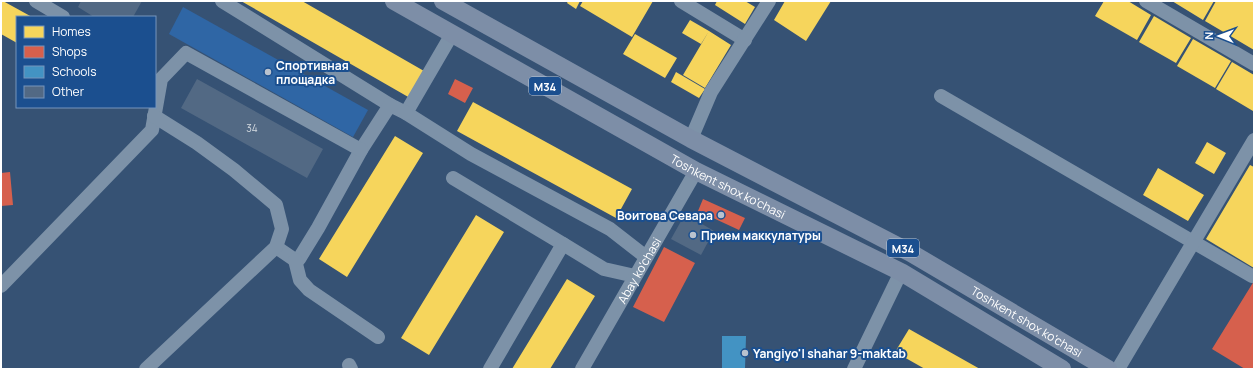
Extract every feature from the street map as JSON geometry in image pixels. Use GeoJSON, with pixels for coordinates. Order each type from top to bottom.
{"type":"FeatureCollection","features":[{"type":"Feature","properties":{"kind":"main road","name":"Toshkent shox ko'chasi"},"geometry":{"type":"LineString","coordinates":[[394,1],[696,171],[901,272],[1051,366]]}},
{"type":"Feature","properties":{"kind":"main road","name":"M34"},"geometry":{"type":"LineString","coordinates":[[443,1],[691,139]]}},
{"type":"Feature","properties":{"kind":"main road","name":"Toshkent shox ko'chasi"},"geometry":{"type":"LineString","coordinates":[[691,139],[912,252],[1108,369]]}},
{"type":"Feature","properties":{"kind":"main road"},"geometry":{"type":"LineString","coordinates":[[678,161],[691,139]]}},
{"type":"Feature","properties":{"kind":"main road"},"geometry":{"type":"LineString","coordinates":[[696,171],[710,148]]}},
{"type":"Feature","properties":{"kind":"street"},"geometry":{"type":"LineString","coordinates":[[36,1],[61,16]]}},
{"type":"Feature","properties":{"kind":"street"},"geometry":{"type":"LineString","coordinates":[[222,1],[471,154],[610,229],[646,257]]}},
{"type":"Feature","properties":{"kind":"street"},"geometry":{"type":"LineString","coordinates":[[681,1],[745,40]]}},
{"type":"Feature","properties":{"kind":"street"},"geometry":{"type":"LineString","coordinates":[[691,139],[711,92],[769,1]]}},
{"type":"Feature","properties":{"kind":"street"},"geometry":{"type":"LineString","coordinates":[[1146,1],[1254,64]]}},
{"type":"Feature","properties":{"kind":"street"},"geometry":{"type":"LineString","coordinates":[[406,114],[452,34]]}},
{"type":"Feature","properties":{"kind":"street"},"geometry":{"type":"LineString","coordinates":[[156,96],[158,77],[186,53],[361,150]]}},
{"type":"Feature","properties":{"kind":"street"},"geometry":{"type":"LineString","coordinates":[[941,96],[1252,276]]}},
{"type":"Feature","properties":{"kind":"street"},"geometry":{"type":"LineString","coordinates":[[295,260],[299,258],[318,228],[361,150],[390,105]]}},
{"type":"Feature","properties":{"kind":"street"},"geometry":{"type":"LineString","coordinates":[[1,286],[152,130],[155,108]]}},
{"type":"Feature","properties":{"kind":"street"},"geometry":{"type":"LineString","coordinates":[[146,369],[276,247],[282,229],[276,205],[234,170],[197,143],[154,116]]}},
{"type":"Feature","properties":{"kind":"street"},"geometry":{"type":"LineString","coordinates":[[1118,369],[1254,140]]}},
{"type":"Feature","properties":{"kind":"street","name":"Abay ko'chasi"},"geometry":{"type":"LineString","coordinates":[[582,369],[696,171]]}},
{"type":"Feature","properties":{"kind":"street"},"geometry":{"type":"LineString","coordinates":[[453,178],[604,268],[635,276]]}},
{"type":"Feature","properties":{"kind":"street"},"geometry":{"type":"LineString","coordinates":[[490,369],[563,244]]}},
{"type":"Feature","properties":{"kind":"street"},"geometry":{"type":"LineString","coordinates":[[276,247],[295,260],[300,280],[309,290],[378,337]]}},
{"type":"Feature","properties":{"kind":"street"},"geometry":{"type":"LineString","coordinates":[[854,369],[901,272]]}},
{"type":"Feature","properties":{"kind":"shaded area","name":"Спортивная площадка"},"geometry":{"type":"Polygon","coordinates":[[[183,7],[368,110],[353,137],[169,34],[183,7]]]}},
{"type":"Feature","properties":{"kind":"building: Homes"},"geometry":{"type":"Polygon","coordinates":[[[1,1],[30,16],[16,16],[16,42],[1,34],[1,1]]]}},
{"type":"Feature","properties":{"kind":"building: Homes"},"geometry":{"type":"Polygon","coordinates":[[[241,1],[302,1],[424,71],[410,98],[241,1]]]}},
{"type":"Feature","properties":{"kind":"building: Homes"},"geometry":{"type":"Polygon","coordinates":[[[568,1],[580,1],[576,9],[567,3],[568,1]]]}},
{"type":"Feature","properties":{"kind":"building: Homes"},"geometry":{"type":"Polygon","coordinates":[[[583,1],[653,1],[632,37],[580,6],[583,1]]]}},
{"type":"Feature","properties":{"kind":"building: Homes"},"geometry":{"type":"Polygon","coordinates":[[[717,1],[745,1],[755,7],[745,24],[715,5],[717,1]]]}},
{"type":"Feature","properties":{"kind":"building: Homes"},"geometry":{"type":"Polygon","coordinates":[[[785,1],[831,1],[806,41],[774,20],[785,1]]]}},
{"type":"Feature","properties":{"kind":"building: Homes"},"geometry":{"type":"Polygon","coordinates":[[[1104,1],[1128,1],[1151,15],[1137,40],[1095,16],[1104,1]]]}},
{"type":"Feature","properties":{"kind":"building: Homes"},"geometry":{"type":"Polygon","coordinates":[[[1172,1],[1214,1],[1203,20],[1172,1]]]}},
{"type":"Feature","properties":{"kind":"building: Homes"},"geometry":{"type":"Polygon","coordinates":[[[1216,1],[1254,1],[1254,50],[1205,21],[1216,1]]]}},
{"type":"Feature","properties":{"kind":"building: Homes"},"geometry":{"type":"Polygon","coordinates":[[[1154,16],[1191,38],[1176,63],[1139,42],[1154,16]]]}},
{"type":"Feature","properties":{"kind":"building: Homes"},"geometry":{"type":"Polygon","coordinates":[[[690,20],[709,31],[701,44],[682,33],[690,20]]]}},
{"type":"Feature","properties":{"kind":"building: Homes"},"geometry":{"type":"Polygon","coordinates":[[[709,31],[731,45],[705,88],[683,75],[709,31]]]}},
{"type":"Feature","properties":{"kind":"building: Homes"},"geometry":{"type":"Polygon","coordinates":[[[635,34],[677,58],[665,78],[623,54],[635,34]]]}},
{"type":"Feature","properties":{"kind":"building: Homes"},"geometry":{"type":"Polygon","coordinates":[[[1193,39],[1231,61],[1215,88],[1177,66],[1193,39]]]}},
{"type":"Feature","properties":{"kind":"building: Homes"},"geometry":{"type":"Polygon","coordinates":[[[1232,62],[1254,75],[1253,111],[1216,89],[1232,62]]]}},
{"type":"Feature","properties":{"kind":"building: Homes"},"geometry":{"type":"Polygon","coordinates":[[[676,72],[705,89],[699,98],[671,82],[676,72]]]}},
{"type":"Feature","properties":{"kind":"building: Homes"},"geometry":{"type":"Polygon","coordinates":[[[473,102],[632,189],[616,218],[457,131],[473,102]]]}},
{"type":"Feature","properties":{"kind":"building: Homes"},"geometry":{"type":"Polygon","coordinates":[[[395,136],[423,153],[347,277],[319,259],[395,136]]]}},
{"type":"Feature","properties":{"kind":"building: Homes"},"geometry":{"type":"Polygon","coordinates":[[[1207,142],[1226,153],[1214,174],[1195,163],[1207,142]]]}},
{"type":"Feature","properties":{"kind":"building: Homes"},"geometry":{"type":"Polygon","coordinates":[[[1250,165],[1254,167],[1254,268],[1206,239],[1250,165]]]}},
{"type":"Feature","properties":{"kind":"building: Homes"},"geometry":{"type":"Polygon","coordinates":[[[1158,168],[1204,195],[1188,221],[1143,195],[1158,168]]]}},
{"type":"Feature","properties":{"kind":"building: Homes"},"geometry":{"type":"Polygon","coordinates":[[[476,215],[504,232],[429,355],[401,338],[476,215]]]}},
{"type":"Feature","properties":{"kind":"building: Homes"},"geometry":{"type":"Polygon","coordinates":[[[567,279],[595,296],[550,369],[512,369],[567,279]]]}},
{"type":"Feature","properties":{"kind":"building: Homes"},"geometry":{"type":"Polygon","coordinates":[[[909,329],[980,369],[925,369],[895,352],[909,329]]]}},
{"type":"Feature","properties":{"kind":"building: Shops"},"geometry":{"type":"Polygon","coordinates":[[[455,79],[473,88],[465,103],[448,94],[455,79]]]}},
{"type":"Feature","properties":{"kind":"building: Shops"},"geometry":{"type":"Polygon","coordinates":[[[10,172],[13,205],[1,206],[1,173],[10,172]]]}},
{"type":"Feature","properties":{"kind":"building: Shops","name":"Воитова Севара"},"geometry":{"type":"Polygon","coordinates":[[[703,199],[745,218],[739,230],[698,211],[703,199]]]}},
{"type":"Feature","properties":{"kind":"building: Shops"},"geometry":{"type":"Polygon","coordinates":[[[664,247],[695,263],[664,322],[633,307],[664,247]]]}},
{"type":"Feature","properties":{"kind":"building: Shops"},"geometry":{"type":"Polygon","coordinates":[[[1254,281],[1254,369],[1245,369],[1212,349],[1254,281]]]}},
{"type":"Feature","properties":{"kind":"building: Schools"},"geometry":{"type":"Polygon","coordinates":[[[722,336],[746,336],[745,369],[722,369],[722,336]]]}},
{"type":"Feature","properties":{"kind":"building: Other"},"geometry":{"type":"Polygon","coordinates":[[[81,1],[142,1],[134,16],[92,16],[78,7],[81,1]]]}},
{"type":"Feature","properties":{"kind":"building: Other"},"geometry":{"type":"Polygon","coordinates":[[[197,79],[323,149],[307,178],[181,108],[197,79]]]}},
{"type":"Feature","properties":{"kind":"building: Other","name":"Прием маккулатуры"},"geometry":{"type":"Polygon","coordinates":[[[685,214],[714,231],[701,255],[671,239],[685,214]]]}},
{"type":"Feature","properties":{"kind":"place","name":"Спортивная площадка"},"geometry":{"type":"Point","coordinates":[268,72]}},
{"type":"Feature","properties":{"kind":"place","name":"Воитова Севара"},"geometry":{"type":"Point","coordinates":[721,215]}},
{"type":"Feature","properties":{"kind":"place","name":"Прием маккулатуры"},"geometry":{"type":"Point","coordinates":[693,235]}},
{"type":"Feature","properties":{"kind":"place","name":"Yangiyo'l shahar 9-maktab"},"geometry":{"type":"Point","coordinates":[745,353]}}]}
